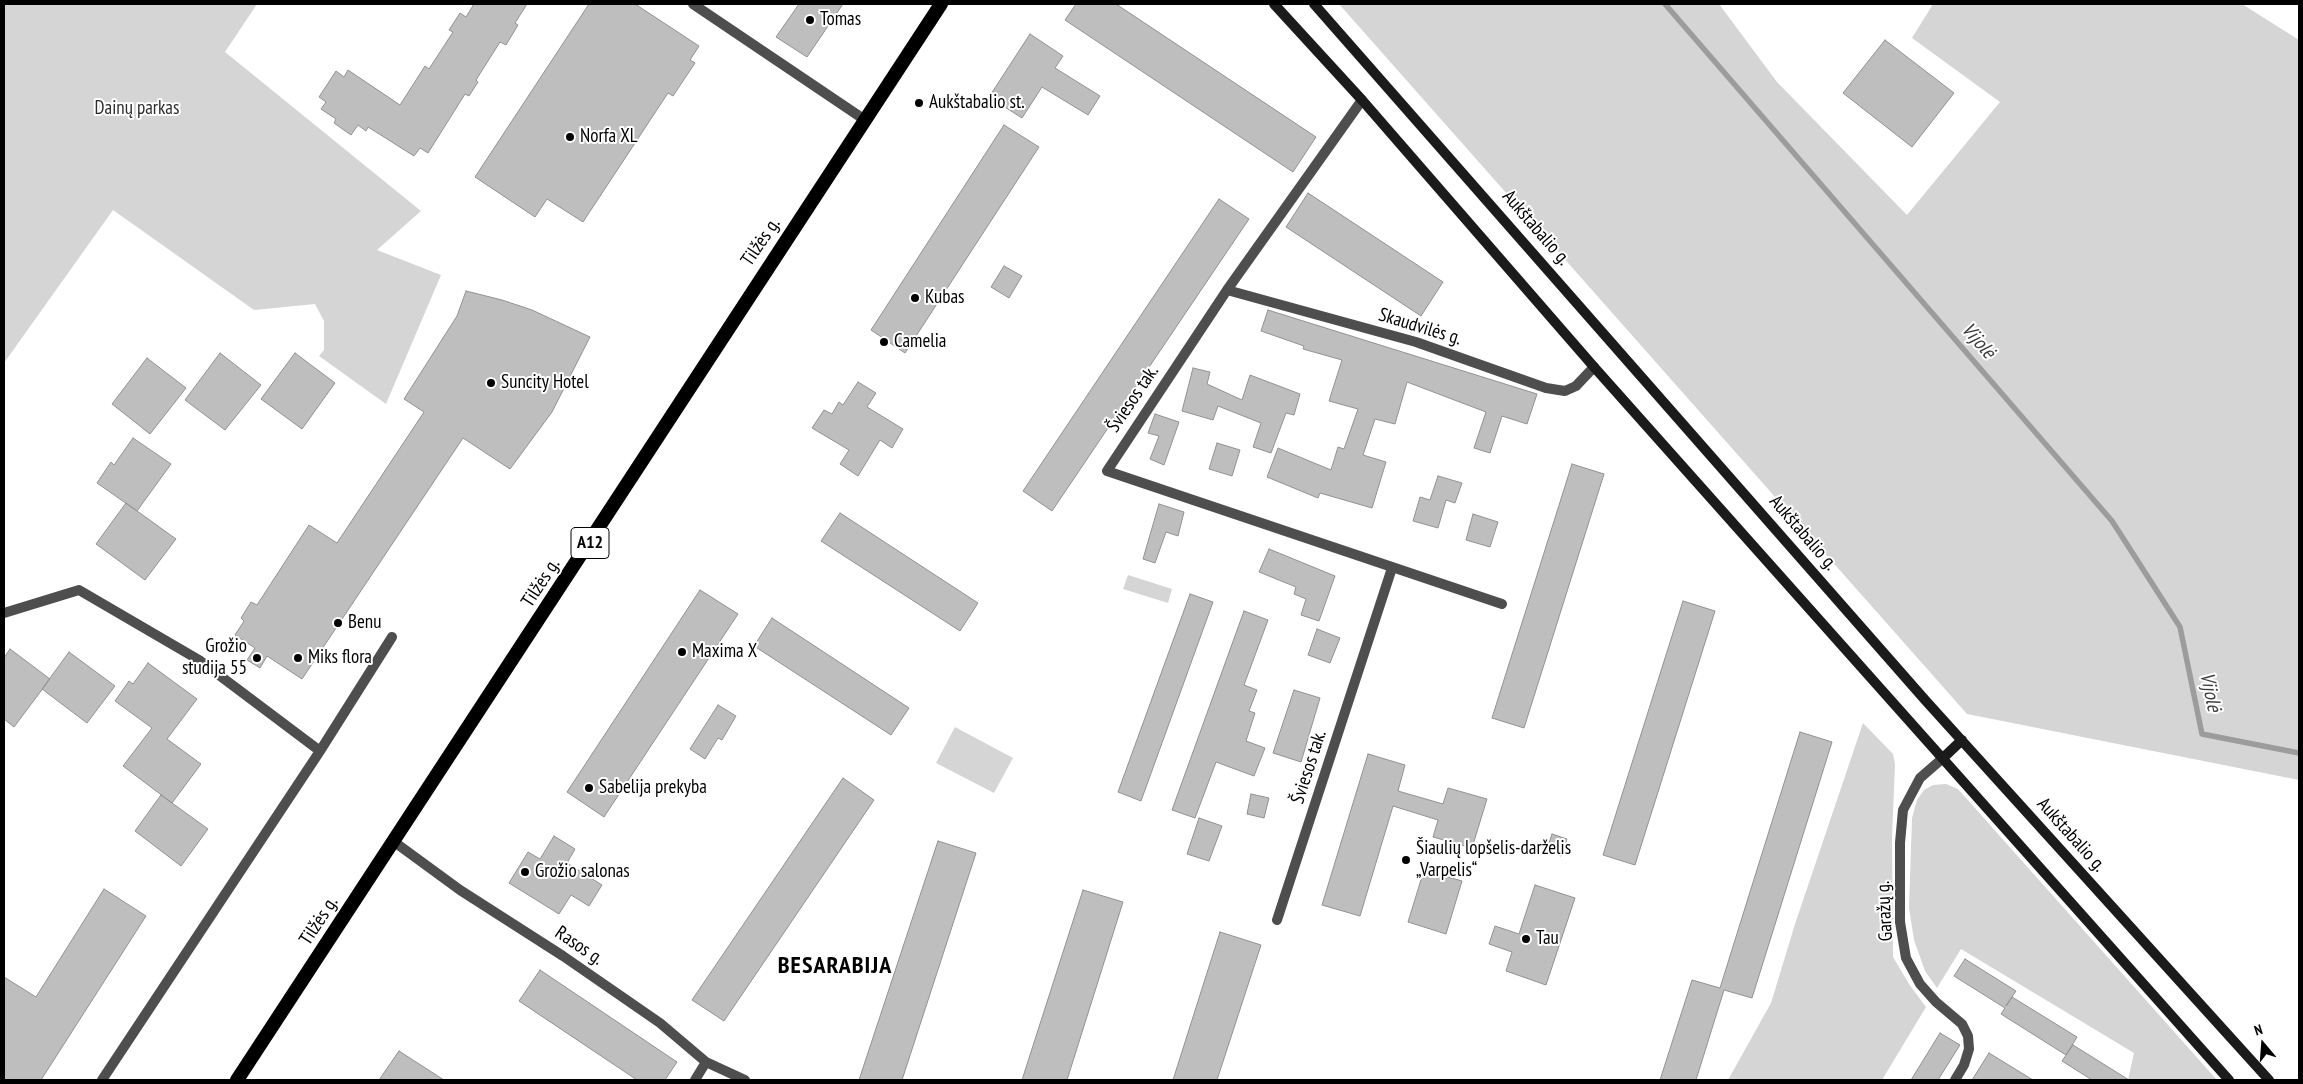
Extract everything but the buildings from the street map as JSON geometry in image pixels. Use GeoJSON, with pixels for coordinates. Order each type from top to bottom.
{"type":"FeatureCollection","features":[{"type":"Feature","properties":{"kind":"highway","name":"Tilžės g."},"geometry":{"type":"LineString","coordinates":[[237,1080],[941,4]]}},
{"type":"Feature","properties":{"kind":"main road"},"geometry":{"type":"LineString","coordinates":[[1274,4],[1362,100],[1594,367],[2229,1080]]}},
{"type":"Feature","properties":{"kind":"main road","name":"Aukštabalio g."},"geometry":{"type":"LineString","coordinates":[[1314,4],[1962,740],[2269,1080]]}},
{"type":"Feature","properties":{"kind":"main road"},"geometry":{"type":"LineString","coordinates":[[1943,758],[1962,740]]}},
{"type":"Feature","properties":{"kind":"street"},"geometry":{"type":"LineString","coordinates":[[693,4],[865,120]]}},
{"type":"Feature","properties":{"kind":"street","name":"Šviesos tak."},"geometry":{"type":"LineString","coordinates":[[1362,100],[1226,290],[1107,471],[1502,604]]}},
{"type":"Feature","properties":{"kind":"street","name":"Skaudvilės g."},"geometry":{"type":"LineString","coordinates":[[1226,290],[1416,342],[1546,388],[1565,390],[1576,386],[1594,367]]}},
{"type":"Feature","properties":{"kind":"street","name":"Šviesos tak."},"geometry":{"type":"LineString","coordinates":[[1277,920],[1392,568]]}},
{"type":"Feature","properties":{"kind":"street"},"geometry":{"type":"LineString","coordinates":[[4,613],[79,590],[199,660],[320,751]]}},
{"type":"Feature","properties":{"kind":"street"},"geometry":{"type":"LineString","coordinates":[[102,1080],[320,751],[392,637]]}},
{"type":"Feature","properties":{"kind":"street","name":"Garažų g."},"geometry":{"type":"LineString","coordinates":[[1943,758],[1920,778],[1903,810],[1900,843],[1900,922],[1906,958],[1920,984],[1936,1002],[1962,1024],[1968,1036],[1969,1049],[1964,1065],[1954,1080]]}},
{"type":"Feature","properties":{"kind":"street","name":"Rasos g."},"geometry":{"type":"LineString","coordinates":[[393,841],[460,890],[563,956],[652,1017],[706,1062],[745,1080]]}},
{"type":"Feature","properties":{"kind":"street"},"geometry":{"type":"LineString","coordinates":[[695,1080],[706,1062]]}},
{"type":"Feature","properties":{"kind":"green space","name":"Dainų parkas"},"geometry":{"type":"Polygon","coordinates":[[[4,4],[257,4],[225,52],[421,211],[377,250],[441,275],[386,404],[319,356],[324,350],[324,321],[315,304],[254,310],[113,210],[4,363],[4,4]]]}},
{"type":"Feature","properties":{"kind":"green space"},"geometry":{"type":"Polygon","coordinates":[[[1339,4],[1719,4],[1777,82],[1907,215],[2000,102],[1912,38],[1933,4],[2242,4],[2299,40],[2299,780],[1967,714],[1339,4]]]}},
{"type":"Feature","properties":{"kind":"green space"},"geometry":{"type":"Polygon","coordinates":[[[1128,575],[1172,589],[1168,603],[1123,589],[1128,575]]]}},
{"type":"Feature","properties":{"kind":"green space"},"geometry":{"type":"Polygon","coordinates":[[[1863,723],[1893,754],[1895,764],[1892,837],[1893,957],[1909,984],[1926,1007],[1882,1080],[1728,1080],[1771,1003],[1795,924],[1863,723]]]}},
{"type":"Feature","properties":{"kind":"green space"},"geometry":{"type":"Polygon","coordinates":[[[955,727],[1013,758],[994,793],[936,763],[955,727]]]}},
{"type":"Feature","properties":{"kind":"green space"},"geometry":{"type":"Polygon","coordinates":[[[1946,784],[1958,789],[2217,1080],[2128,1080],[2134,1053],[1961,949],[1937,988],[1925,971],[1914,940],[1909,908],[1912,818],[1917,800],[1924,790],[1933,785],[1946,784]]]}},
{"type":"Feature","properties":{"kind":"waterway","name":"Vijolė"},"geometry":{"type":"LineString","coordinates":[[1665,4],[2112,521],[2180,627],[2202,734],[2299,753]]}},
{"type":"Feature","properties":{"kind":"place","name":"Tomas"},"geometry":{"type":"Point","coordinates":[810,20]}},
{"type":"Feature","properties":{"kind":"place","name":"Aukštabalio st."},"geometry":{"type":"Point","coordinates":[919,103]}},
{"type":"Feature","properties":{"kind":"place","name":"Norfa XL"},"geometry":{"type":"Point","coordinates":[570,137]}},
{"type":"Feature","properties":{"kind":"place","name":"Kubas"},"geometry":{"type":"Point","coordinates":[915,298]}},
{"type":"Feature","properties":{"kind":"place","name":"Camelia"},"geometry":{"type":"Point","coordinates":[884,342]}},
{"type":"Feature","properties":{"kind":"place","name":"Suncity Hotel"},"geometry":{"type":"Point","coordinates":[491,383]}},
{"type":"Feature","properties":{"kind":"place","name":"Benu"},"geometry":{"type":"Point","coordinates":[338,623]}},
{"type":"Feature","properties":{"kind":"place","name":"Maxima X"},"geometry":{"type":"Point","coordinates":[682,652]}},
{"type":"Feature","properties":{"kind":"place","name":"Grožio studija 55"},"geometry":{"type":"Point","coordinates":[257,658]}},
{"type":"Feature","properties":{"kind":"place","name":"Miks flora"},"geometry":{"type":"Point","coordinates":[298,658]}},
{"type":"Feature","properties":{"kind":"place","name":"Sabelija prekyba"},"geometry":{"type":"Point","coordinates":[589,788]}},
{"type":"Feature","properties":{"kind":"place","name":"Šiaulių lopšelis-darželis „Varpelis“"},"geometry":{"type":"Point","coordinates":[1406,860]}},
{"type":"Feature","properties":{"kind":"place","name":"Grožio salonas"},"geometry":{"type":"Point","coordinates":[525,872]}},
{"type":"Feature","properties":{"kind":"place","name":"Tau"},"geometry":{"type":"Point","coordinates":[1526,939]}},
{"type":"Feature","properties":{"kind":"district","name":"BESARABIJA"},"geometry":{"type":"Point","coordinates":[835,966]}}]}
